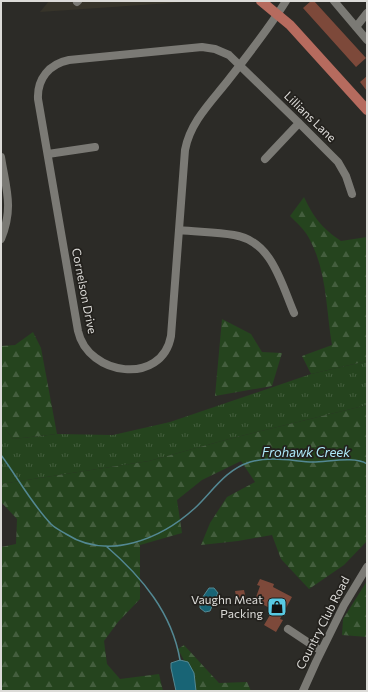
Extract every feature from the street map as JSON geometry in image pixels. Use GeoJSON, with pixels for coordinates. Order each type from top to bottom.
{"type":"FeatureCollection","features":[{"type":"Feature","properties":{"kind":"main road"},"geometry":{"type":"LineString","coordinates":[[261,1],[290,25],[367,110]]}},
{"type":"Feature","properties":{"kind":"street","name":"Cornelson Drive"},"geometry":{"type":"LineString","coordinates":[[240,65],[227,54],[209,48],[69,60],[57,63],[44,74],[38,91],[79,336],[89,352],[111,367],[123,370],[144,366],[160,357],[168,345],[171,336],[186,150],[189,135],[196,121],[240,65],[286,1]]}},
{"type":"Feature","properties":{"kind":"street"},"geometry":{"type":"LineString","coordinates":[[334,1],[367,40]]}},
{"type":"Feature","properties":{"kind":"street"},"geometry":{"type":"LineString","coordinates":[[356,27],[367,13]]}},
{"type":"Feature","properties":{"kind":"street","name":"Lillians Lane"},"geometry":{"type":"LineString","coordinates":[[240,65],[338,162],[346,176],[352,194]]}},
{"type":"Feature","properties":{"kind":"street"},"geometry":{"type":"LineString","coordinates":[[265,159],[299,123]]}},
{"type":"Feature","properties":{"kind":"street"},"geometry":{"type":"LineString","coordinates":[[48,154],[95,147]]}},
{"type":"Feature","properties":{"kind":"street"},"geometry":{"type":"LineString","coordinates":[[1,161],[9,203],[7,222],[1,239]]}},
{"type":"Feature","properties":{"kind":"street"},"geometry":{"type":"LineString","coordinates":[[179,230],[235,235],[256,244],[265,252],[274,264],[294,313]]}},
{"type":"Feature","properties":{"kind":"street","name":"Country Club Road"},"geometry":{"type":"LineString","coordinates":[[303,691],[321,651],[356,583],[367,567]]}},
{"type":"Feature","properties":{"kind":"street"},"geometry":{"type":"LineString","coordinates":[[288,629],[321,651]]}},
{"type":"Feature","properties":{"kind":"shaded area"},"geometry":{"type":"Polygon","coordinates":[[[49,1],[200,1],[40,12],[49,1]]]}},
{"type":"Feature","properties":{"kind":"green space"},"geometry":{"type":"Polygon","coordinates":[[[304,197],[311,211],[319,222],[341,241],[367,237],[367,361],[311,374],[302,356],[332,345],[323,278],[316,252],[301,227],[290,216],[304,197]]]}},
{"type":"Feature","properties":{"kind":"green space"},"geometry":{"type":"Polygon","coordinates":[[[222,319],[251,334],[262,352],[282,353],[272,386],[215,396],[222,319]]]}},
{"type":"Feature","properties":{"kind":"green space"},"geometry":{"type":"Polygon","coordinates":[[[33,332],[41,348],[57,434],[13,439],[5,429],[1,429],[1,346],[15,345],[33,332]]]}},
{"type":"Feature","properties":{"kind":"green space"},"geometry":{"type":"Polygon","coordinates":[[[367,361],[367,405],[229,439],[149,461],[1,484],[1,429],[5,429],[13,439],[57,434],[113,435],[170,422],[311,374],[367,361]]]}},
{"type":"Feature","properties":{"kind":"green space"},"geometry":{"type":"Polygon","coordinates":[[[367,405],[367,541],[344,565],[309,589],[281,559],[272,535],[201,545],[210,523],[227,497],[255,482],[241,461],[202,480],[177,500],[182,533],[140,545],[140,599],[118,622],[104,641],[107,664],[120,679],[159,674],[163,691],[1,691],[1,547],[16,544],[17,519],[1,502],[1,484],[149,461],[229,439],[367,405]]]}},
{"type":"Feature","properties":{"kind":"green space"},"geometry":{"type":"Polygon","coordinates":[[[367,581],[367,637],[342,635],[343,619],[367,581]]]}},
{"type":"Feature","properties":{"kind":"green space"},"geometry":{"type":"Polygon","coordinates":[[[184,645],[219,683],[247,682],[251,691],[196,691],[190,672],[178,649],[184,645]]]}},
{"type":"Feature","properties":{"kind":"water"},"geometry":{"type":"Polygon","coordinates":[[[209,588],[214,588],[218,593],[210,611],[205,612],[200,608],[200,601],[209,588]]]}},
{"type":"Feature","properties":{"kind":"water"},"geometry":{"type":"Polygon","coordinates":[[[180,660],[188,662],[194,673],[196,691],[176,691],[171,663],[180,660]]]}},
{"type":"Feature","properties":{"kind":"building"},"geometry":{"type":"Polygon","coordinates":[[[311,1],[314,1],[366,58],[356,67],[303,8],[311,1]]]}},
{"type":"Feature","properties":{"kind":"building"},"geometry":{"type":"Polygon","coordinates":[[[367,76],[367,91],[360,82],[367,76]]]}},
{"type":"Feature","properties":{"kind":"building","name":"Vaughn Meat Packing"},"geometry":{"type":"Polygon","coordinates":[[[260,579],[274,584],[273,587],[292,597],[280,619],[283,620],[276,632],[264,625],[273,610],[255,600],[260,586],[257,585],[260,579]]]}},
{"type":"Feature","properties":{"kind":"building"},"geometry":{"type":"Polygon","coordinates":[[[244,590],[246,599],[237,601],[235,591],[244,590]]]}},
{"type":"Feature","properties":{"kind":"waterway","name":"Frohawk Creek"},"geometry":{"type":"LineString","coordinates":[[1,455],[31,499],[51,524],[82,542],[99,546],[116,546],[134,543],[166,529],[195,508],[233,470],[250,462],[266,459],[313,462],[356,460],[367,464]]}},
{"type":"Feature","properties":{"kind":"waterway"},"geometry":{"type":"LineString","coordinates":[[106,546],[132,570],[154,597],[163,611],[170,627],[180,660]]}},
{"type":"Feature","properties":{"kind":"place","name":"Vaughn Meat Packing"},"geometry":{"type":"Point","coordinates":[277,607]}}]}
